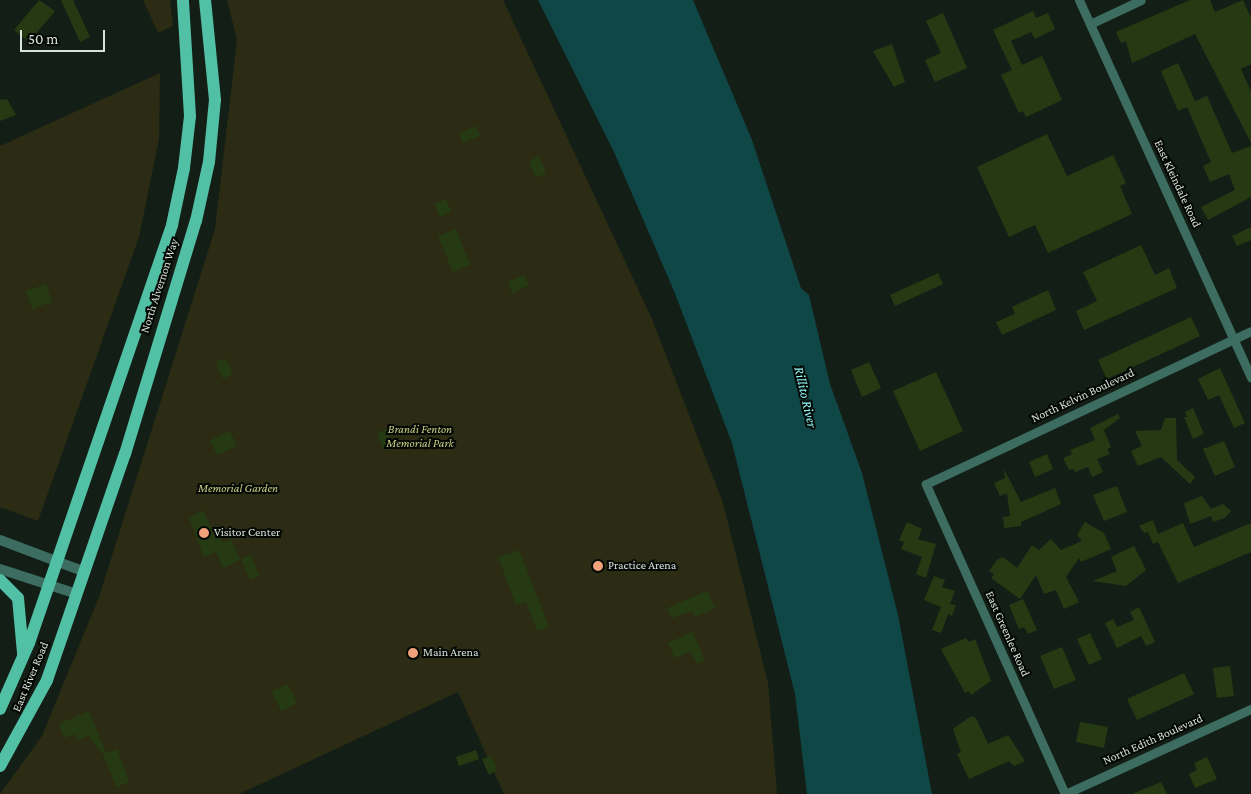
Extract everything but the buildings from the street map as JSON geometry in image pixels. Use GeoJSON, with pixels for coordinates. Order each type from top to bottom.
{"type":"FeatureCollection","features":[{"type":"Feature","properties":{"kind":"main road","name":"North Alvernon Way"},"geometry":{"type":"LineString","coordinates":[[48,585],[174,215],[190,116],[183,0]]}},
{"type":"Feature","properties":{"kind":"main road","name":"North Alvernon Way"},"geometry":{"type":"LineString","coordinates":[[77,594],[125,454],[196,221],[209,162],[215,100],[206,0]]}},
{"type":"Feature","properties":{"kind":"main road"},"geometry":{"type":"LineString","coordinates":[[0,580],[18,598],[23,657]]}},
{"type":"Feature","properties":{"kind":"main road","name":"East River Road"},"geometry":{"type":"LineString","coordinates":[[0,709],[23,657],[48,585]]}},
{"type":"Feature","properties":{"kind":"main road","name":"East River Road"},"geometry":{"type":"LineString","coordinates":[[0,766],[47,680],[77,594]]}},
{"type":"Feature","properties":{"kind":"street","name":"East Kleindale Road"},"geometry":{"type":"LineString","coordinates":[[1079,0],[1251,378]]}},
{"type":"Feature","properties":{"kind":"street"},"geometry":{"type":"LineString","coordinates":[[1090,24],[1141,0]]}},
{"type":"Feature","properties":{"kind":"street","name":"North Kelvin Boulevard"},"geometry":{"type":"LineString","coordinates":[[926,484],[1251,331]]}},
{"type":"Feature","properties":{"kind":"street","name":"East Greenlee Road"},"geometry":{"type":"LineString","coordinates":[[926,484],[1065,794]]}},
{"type":"Feature","properties":{"kind":"street"},"geometry":{"type":"LineString","coordinates":[[0,540],[84,572]]}},
{"type":"Feature","properties":{"kind":"street"},"geometry":{"type":"LineString","coordinates":[[0,569],[77,594]]}},
{"type":"Feature","properties":{"kind":"street","name":"North Edith Boulevard"},"geometry":{"type":"LineString","coordinates":[[1065,794],[1251,709]]}},
{"type":"Feature","properties":{"kind":"green space"},"geometry":{"type":"Polygon","coordinates":[[[143,0],[170,0],[173,26],[158,33],[143,0]]]}},
{"type":"Feature","properties":{"kind":"green space","name":"Brandi Fenton Memorial Park"},"geometry":{"type":"Polygon","coordinates":[[[227,0],[503,0],[652,319],[723,503],[768,683],[777,794],[504,794],[458,692],[239,794],[0,794],[42,736],[99,597],[215,229],[237,40],[227,0]]]}},
{"type":"Feature","properties":{"kind":"green space"},"geometry":{"type":"Polygon","coordinates":[[[160,73],[159,139],[139,237],[38,521],[0,507],[0,146],[160,73]]]}},
{"type":"Feature","properties":{"kind":"water","name":"Rillito River"},"geometry":{"type":"Polygon","coordinates":[[[538,0],[693,0],[752,140],[801,288],[809,295],[830,384],[862,473],[898,615],[932,794],[807,794],[795,694],[732,443],[674,291],[614,152],[538,0]]]}},
{"type":"Feature","properties":{"kind":"place","name":"Visitor Center"},"geometry":{"type":"Point","coordinates":[204,533]}},
{"type":"Feature","properties":{"kind":"place","name":"Practice Arena"},"geometry":{"type":"Point","coordinates":[598,566]}},
{"type":"Feature","properties":{"kind":"place","name":"Main Arena"},"geometry":{"type":"Point","coordinates":[413,653]}},
{"type":"Feature","properties":{"kind":"park label","name":"Memorial Garden"},"geometry":{"type":"Point","coordinates":[238,489]}}]}
